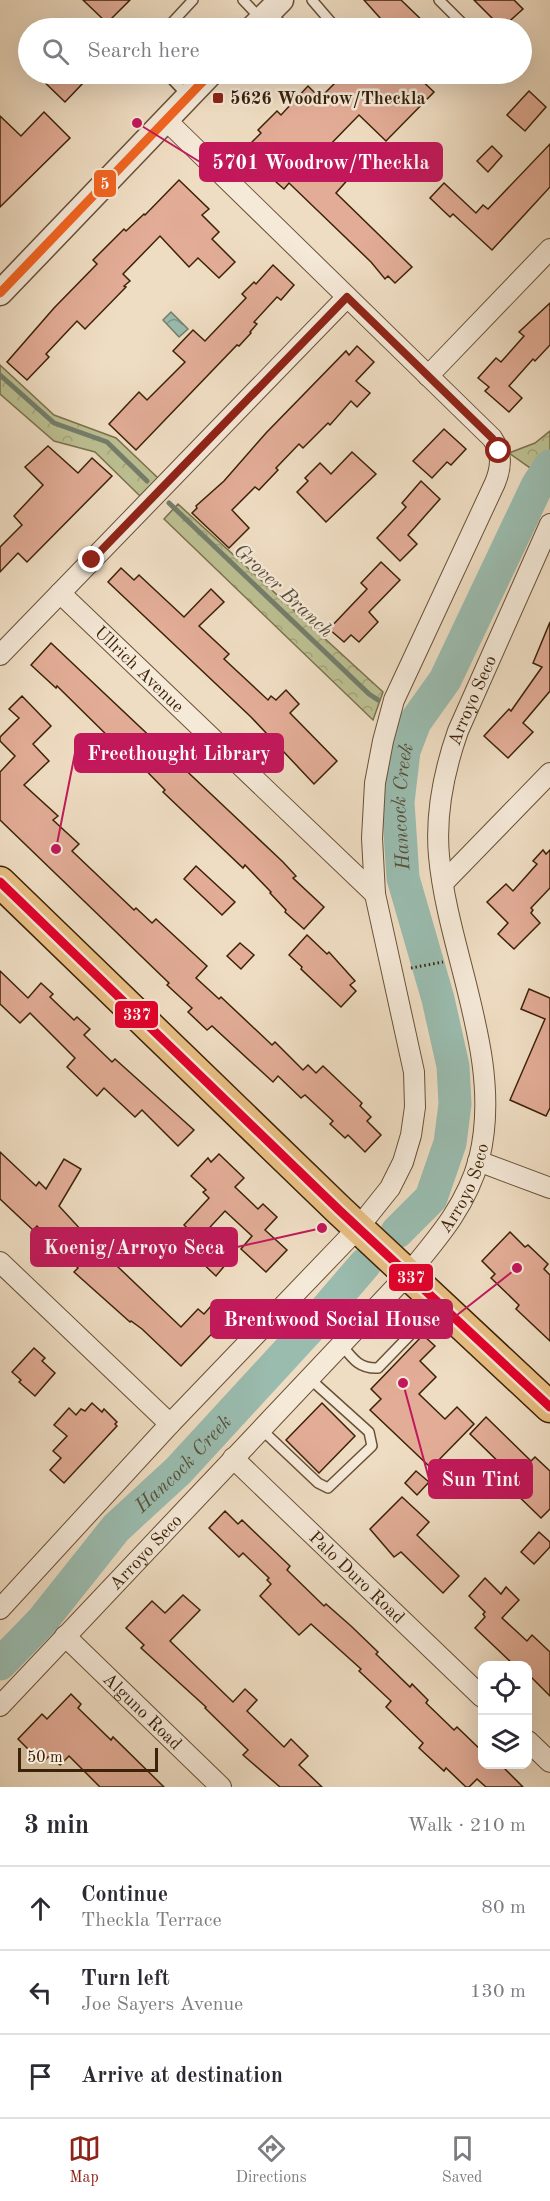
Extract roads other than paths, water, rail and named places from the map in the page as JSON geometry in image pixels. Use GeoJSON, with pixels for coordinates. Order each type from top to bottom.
{"type":"FeatureCollection","features":[{"type":"Feature","properties":{"kind":"main road"},"geometry":{"type":"LineString","coordinates":[[0,882],[358,1228],[550,1407]]}},
{"type":"Feature","properties":{"kind":"street"},"geometry":{"type":"LineString","coordinates":[[0,293],[200,84]]}},
{"type":"Feature","properties":{"kind":"street"},"geometry":{"type":"LineString","coordinates":[[0,1610],[170,1424],[358,1228],[390,1188],[403,1162],[411,1135],[415,1107],[414,1072],[375,894],[372,856],[373,811],[378,763],[394,700],[499,472],[500,457],[492,438],[166,120]]}},
{"type":"Feature","properties":{"kind":"street"},"geometry":{"type":"LineString","coordinates":[[428,375],[550,249]]}},
{"type":"Feature","properties":{"kind":"street"},"geometry":{"type":"LineString","coordinates":[[0,655],[347,297]]}},
{"type":"Feature","properties":{"kind":"street","name":"Arroyo Seco"},"geometry":{"type":"LineString","coordinates":[[0,1706],[408,1274],[452,1219],[466,1193],[478,1161],[484,1134],[486,1101],[483,1065],[442,883],[438,821],[448,759],[458,731],[550,524]]}},
{"type":"Feature","properties":{"kind":"street","name":"Ullrich Avenue"},"geometry":{"type":"LineString","coordinates":[[60,593],[375,894]]}},
{"type":"Feature","properties":{"kind":"street"},"geometry":{"type":"LineString","coordinates":[[442,883],[550,773]]}},
{"type":"Feature","properties":{"kind":"street"},"geometry":{"type":"LineString","coordinates":[[478,1161],[550,1188]]}},
{"type":"Feature","properties":{"kind":"street"},"geometry":{"type":"LineString","coordinates":[[0,1262],[170,1424]]}},
{"type":"Feature","properties":{"kind":"street","name":"Palo Duro Road"},"geometry":{"type":"LineString","coordinates":[[233,1458],[478,1692]]}},
{"type":"Feature","properties":{"kind":"street","name":"Alguno Road"},"geometry":{"type":"LineString","coordinates":[[65,1636],[221,1787]]}},
{"type":"Feature","properties":{"kind":"street"},"geometry":{"type":"LineString","coordinates":[[532,1745],[550,1762]]}},
{"type":"Feature","properties":{"kind":"lane"},"geometry":{"type":"LineString","coordinates":[[176,18],[193,0]]}},
{"type":"Feature","properties":{"kind":"lane"},"geometry":{"type":"LineString","coordinates":[[243,0],[266,15]]}},
{"type":"Feature","properties":{"kind":"lane"},"geometry":{"type":"LineString","coordinates":[[312,0],[327,18]]}},
{"type":"Feature","properties":{"kind":"lane"},"geometry":{"type":"LineString","coordinates":[[439,0],[457,18]]}},
{"type":"Feature","properties":{"kind":"lane"},"geometry":{"type":"LineString","coordinates":[[177,84],[188,96]]}},
{"type":"Feature","properties":{"kind":"lane"},"geometry":{"type":"LineString","coordinates":[[341,1344],[356,1362],[368,1368],[378,1368],[440,1304]]}},
{"type":"Feature","properties":{"kind":"lane"},"geometry":{"type":"LineString","coordinates":[[261,1429],[318,1483],[328,1488],[372,1446],[369,1432],[309,1378]]}},
{"type":"Feature","properties":{"kind":"water"},"geometry":{"type":"Polygon","coordinates":[[[171,312],[188,329],[179,337],[163,320],[171,312]]]}},
{"type":"Feature","properties":{"kind":"waterway","name":"Grover Branch"},"geometry":{"type":"LineString","coordinates":[[0,375],[54,423],[107,442],[147,481]]}},
{"type":"Feature","properties":{"kind":"waterway","name":"Hancock Creek"},"geometry":{"type":"LineString","coordinates":[[397,1232],[431,1198],[450,1143],[455,1104],[453,1066],[438,999],[403,878],[398,802],[404,751],[415,722],[445,680],[537,486],[550,466]]}},
{"type":"Feature","properties":{"kind":"waterway","name":"Grover Branch"},"geometry":{"type":"LineString","coordinates":[[169,503],[369,694],[378,700]]}},
{"type":"Feature","properties":{"kind":"waterway","name":"Grover Branch"},"geometry":{"type":"LineString","coordinates":[[405,716],[415,722]]}},
{"type":"Feature","properties":{"kind":"waterway","name":"Hancock Creek"},"geometry":{"type":"LineString","coordinates":[[0,1664],[42,1621],[116,1528],[178,1471],[316,1321],[365,1264]]}},
{"type":"Feature","properties":{"kind":"place","name":"5626 Woodrow/Theckla"},"geometry":{"type":"Point","coordinates":[218,98]}},
{"type":"Feature","properties":{"kind":"place","name":"5701 Woodrow/Theckla"},"geometry":{"type":"Point","coordinates":[137,123]}},
{"type":"Feature","properties":{"kind":"place","name":"Freethought Library"},"geometry":{"type":"Point","coordinates":[56,849]}},
{"type":"Feature","properties":{"kind":"place","name":"Koenig/Arroyo Seca"},"geometry":{"type":"Point","coordinates":[322,1228]}},
{"type":"Feature","properties":{"kind":"place","name":"Brentwood Social House"},"geometry":{"type":"Point","coordinates":[517,1268]}},
{"type":"Feature","properties":{"kind":"place","name":"Sun Tint"},"geometry":{"type":"Point","coordinates":[403,1383]}}]}
